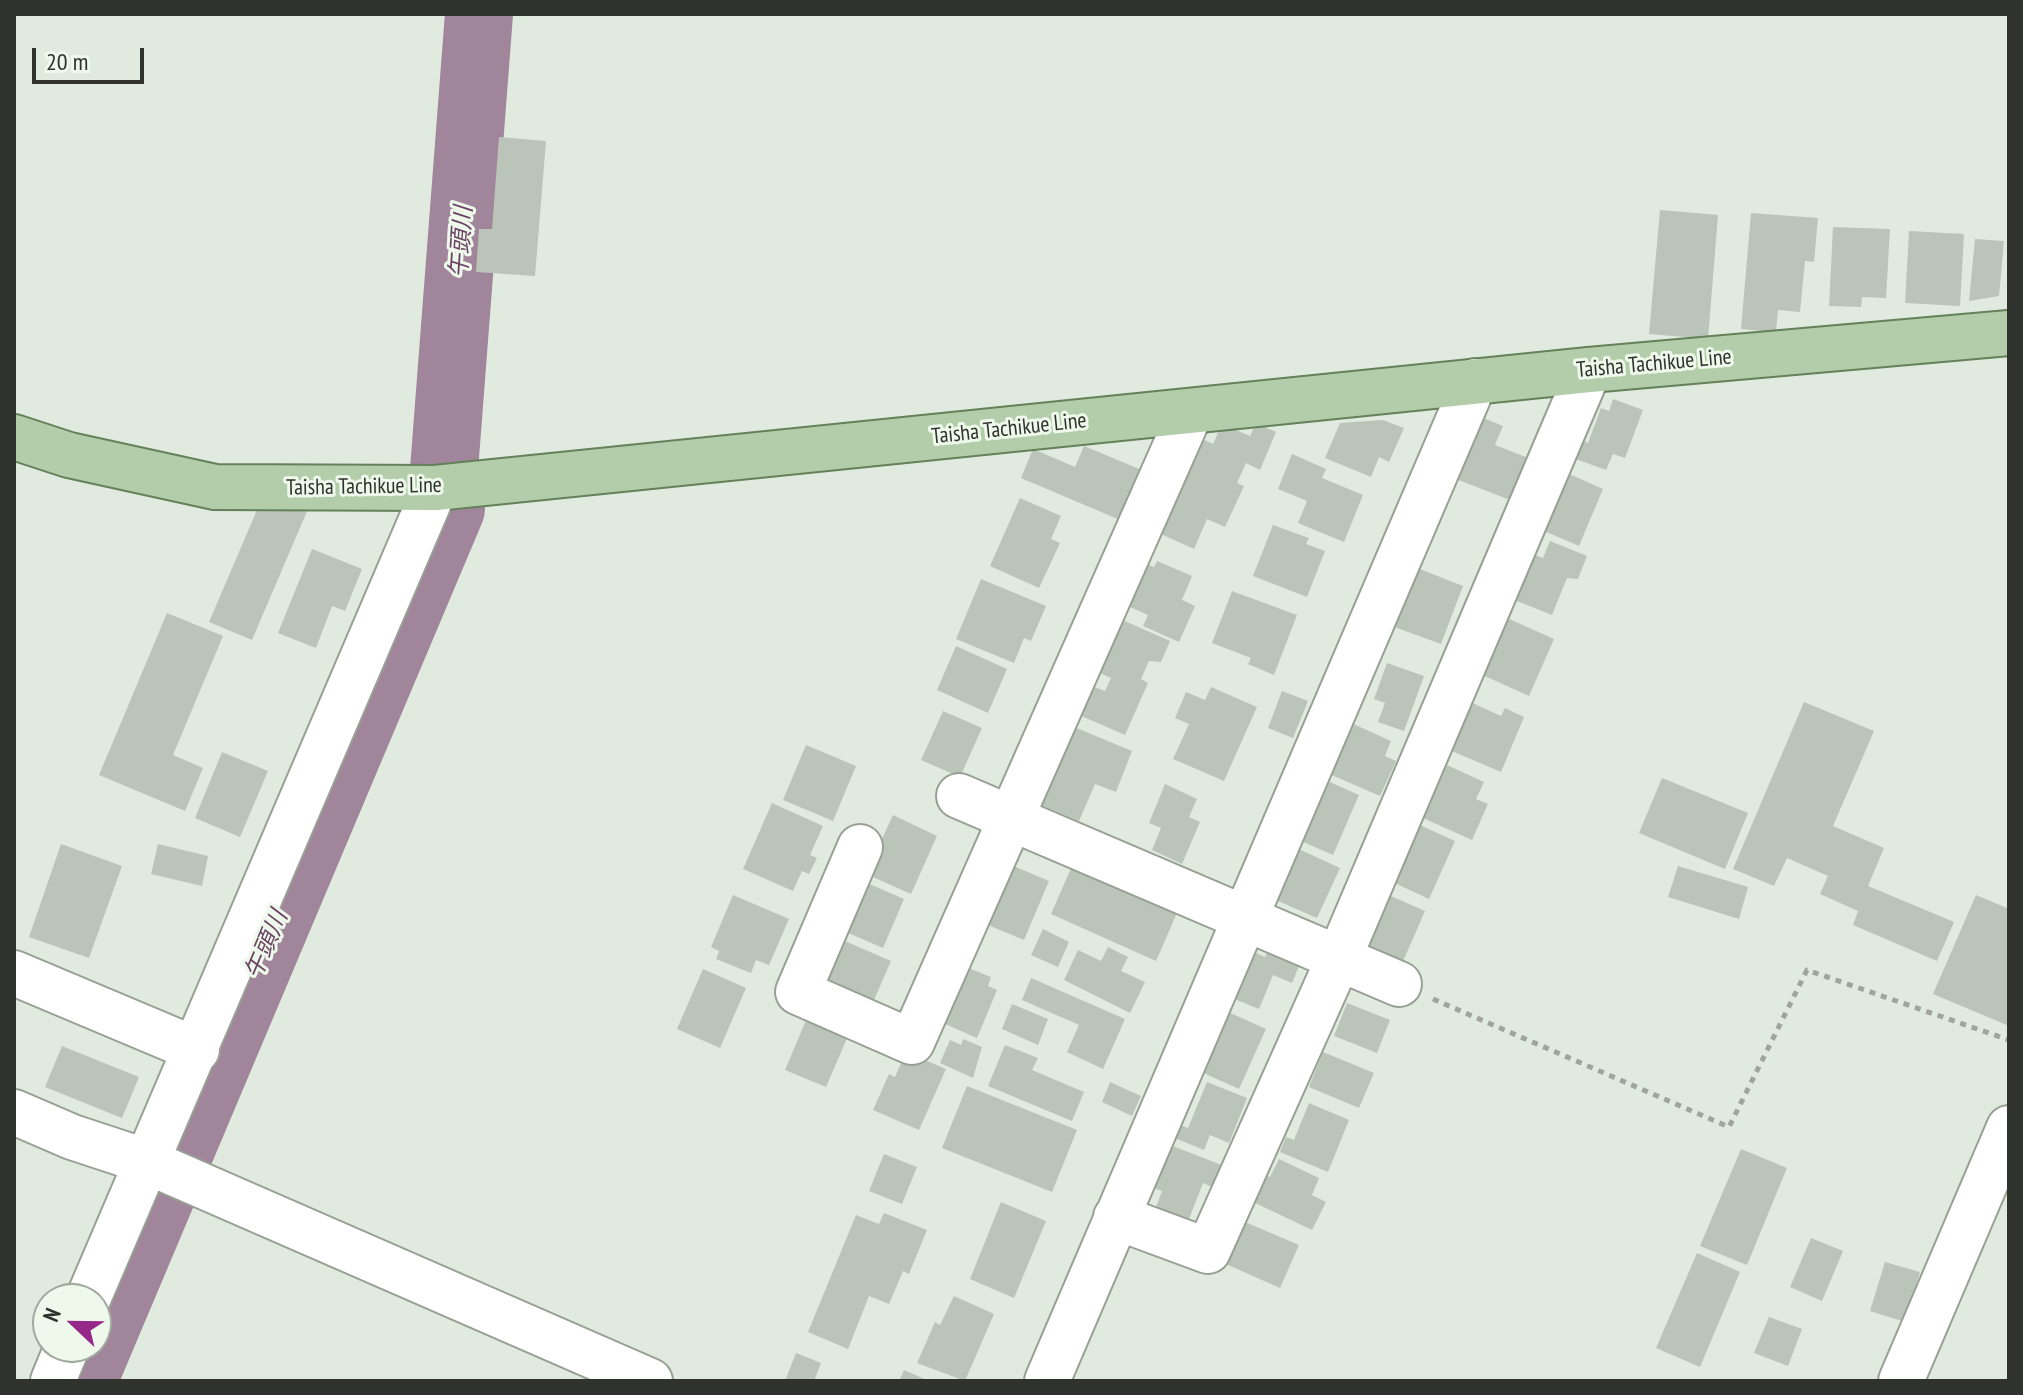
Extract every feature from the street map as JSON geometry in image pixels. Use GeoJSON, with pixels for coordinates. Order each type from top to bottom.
{"type":"FeatureCollection","features":[{"type":"Feature","properties":{"kind":"main road","name":"Taisha Tachikue Line"},"geometry":{"type":"LineString","coordinates":[[14,437],[69,455],[215,487],[435,488],[1475,381],[2009,333]]}},
{"type":"Feature","properties":{"kind":"street"},"geometry":{"type":"LineString","coordinates":[[1116,1217],[1208,1251],[1339,958],[1589,370]]}},
{"type":"Feature","properties":{"kind":"street"},"geometry":{"type":"LineString","coordinates":[[1047,1381],[1475,381]]}},
{"type":"Feature","properties":{"kind":"street"},"geometry":{"type":"LineString","coordinates":[[860,847],[798,992],[912,1042],[1191,411]]}},
{"type":"Feature","properties":{"kind":"street"},"geometry":{"type":"LineString","coordinates":[[95,1283],[435,488]]}},
{"type":"Feature","properties":{"kind":"street"},"geometry":{"type":"LineString","coordinates":[[959,796],[1399,984]]}},
{"type":"Feature","properties":{"kind":"street"},"geometry":{"type":"LineString","coordinates":[[14,973],[197,1050]]}},
{"type":"Feature","properties":{"kind":"street"},"geometry":{"type":"LineString","coordinates":[[14,1112],[72,1137],[148,1162],[650,1381]]}},
{"type":"Feature","properties":{"kind":"street"},"geometry":{"type":"LineString","coordinates":[[1901,1381],[2009,1128]]}},
{"type":"Feature","properties":{"kind":"path"},"geometry":{"type":"LineString","coordinates":[[1399,984],[1729,1127],[1807,970],[2009,1040]]}},
{"type":"Feature","properties":{"kind":"building"},"geometry":{"type":"Polygon","coordinates":[[[499,137],[546,141],[535,276],[476,272],[479,229],[492,229],[499,137]]]}},
{"type":"Feature","properties":{"kind":"building"},"geometry":{"type":"Polygon","coordinates":[[[1660,210],[1718,215],[1708,339],[1649,334],[1660,210]]]}},
{"type":"Feature","properties":{"kind":"building"},"geometry":{"type":"Polygon","coordinates":[[[1751,213],[1818,218],[1814,262],[1805,261],[1800,312],[1778,310],[1776,332],[1741,329],[1751,213]]]}},
{"type":"Feature","properties":{"kind":"building"},"geometry":{"type":"Polygon","coordinates":[[[1833,227],[1890,229],[1886,298],[1862,297],[1861,307],[1829,306],[1833,227]]]}},
{"type":"Feature","properties":{"kind":"building"},"geometry":{"type":"Polygon","coordinates":[[[1909,231],[1964,234],[1960,306],[1905,303],[1909,231]]]}},
{"type":"Feature","properties":{"kind":"building"},"geometry":{"type":"Polygon","coordinates":[[[1975,239],[2004,241],[1999,296],[1969,301],[1975,239]]]}},
{"type":"Feature","properties":{"kind":"building"},"geometry":{"type":"Polygon","coordinates":[[[1613,399],[1643,410],[1625,458],[1613,454],[1606,470],[1570,457],[1577,438],[1588,443],[1601,408],[1609,411],[1613,399]]]}},
{"type":"Feature","properties":{"kind":"building"},"geometry":{"type":"Polygon","coordinates":[[[1476,415],[1503,426],[1495,445],[1531,459],[1515,502],[1451,477],[1476,415]]]}},
{"type":"Feature","properties":{"kind":"building"},"geometry":{"type":"Polygon","coordinates":[[[1383,420],[1404,428],[1389,462],[1379,457],[1371,477],[1325,458],[1340,423],[1383,420]]]}},
{"type":"Feature","properties":{"kind":"building"},"geometry":{"type":"Polygon","coordinates":[[[1256,423],[1276,432],[1260,470],[1246,463],[1237,483],[1244,486],[1225,527],[1207,519],[1194,549],[1154,531],[1196,436],[1213,444],[1222,424],[1250,436],[1256,423]]]}},
{"type":"Feature","properties":{"kind":"building"},"geometry":{"type":"Polygon","coordinates":[[[1084,446],[1149,473],[1127,523],[1021,478],[1033,449],[1075,467],[1084,446]]]}},
{"type":"Feature","properties":{"kind":"building"},"geometry":{"type":"Polygon","coordinates":[[[1292,454],[1326,469],[1322,478],[1363,495],[1344,542],[1298,523],[1307,501],[1278,489],[1292,454]]]}},
{"type":"Feature","properties":{"kind":"building"},"geometry":{"type":"Polygon","coordinates":[[[1567,473],[1603,489],[1579,546],[1535,527],[1567,473]]]}},
{"type":"Feature","properties":{"kind":"building"},"geometry":{"type":"Polygon","coordinates":[[[1020,498],[1061,516],[1051,539],[1060,543],[1039,588],[990,566],[1020,498]]]}},
{"type":"Feature","properties":{"kind":"building"},"geometry":{"type":"Polygon","coordinates":[[[308,509],[252,640],[209,622],[257,510],[308,509]]]}},
{"type":"Feature","properties":{"kind":"building"},"geometry":{"type":"Polygon","coordinates":[[[1273,525],[1309,538],[1306,544],[1325,551],[1307,597],[1253,576],[1273,525]]]}},
{"type":"Feature","properties":{"kind":"building"},"geometry":{"type":"Polygon","coordinates":[[[1550,541],[1587,556],[1578,579],[1567,578],[1552,615],[1512,599],[1530,553],[1543,558],[1550,541]]]}},
{"type":"Feature","properties":{"kind":"building"},"geometry":{"type":"Polygon","coordinates":[[[312,549],[362,569],[345,611],[332,606],[316,648],[278,633],[312,549]]]}},
{"type":"Feature","properties":{"kind":"building"},"geometry":{"type":"Polygon","coordinates":[[[1157,561],[1192,576],[1182,600],[1195,606],[1179,642],[1143,626],[1148,615],[1126,605],[1144,563],[1154,567],[1157,561]]]}},
{"type":"Feature","properties":{"kind":"building"},"geometry":{"type":"Polygon","coordinates":[[[1412,566],[1463,586],[1441,644],[1389,625],[1412,566]]]}},
{"type":"Feature","properties":{"kind":"building"},"geometry":{"type":"Polygon","coordinates":[[[981,579],[1046,606],[1031,641],[1024,638],[1014,663],[956,639],[981,579]]]}},
{"type":"Feature","properties":{"kind":"building"},"geometry":{"type":"Polygon","coordinates":[[[1232,591],[1297,615],[1274,675],[1248,664],[1251,658],[1212,643],[1232,591]]]}},
{"type":"Feature","properties":{"kind":"building"},"geometry":{"type":"Polygon","coordinates":[[[167,613],[223,636],[173,755],[203,768],[185,811],[99,775],[167,613]]]}},
{"type":"Feature","properties":{"kind":"building"},"geometry":{"type":"Polygon","coordinates":[[[1118,618],[1170,641],[1161,662],[1149,661],[1141,679],[1148,683],[1125,735],[1072,712],[1084,683],[1105,691],[1111,678],[1095,671],[1118,618]]]}},
{"type":"Feature","properties":{"kind":"building"},"geometry":{"type":"Polygon","coordinates":[[[1507,618],[1554,639],[1529,696],[1476,672],[1507,618]]]}},
{"type":"Feature","properties":{"kind":"building"},"geometry":{"type":"Polygon","coordinates":[[[956,646],[1007,669],[988,713],[937,690],[956,646]]]}},
{"type":"Feature","properties":{"kind":"building"},"geometry":{"type":"Polygon","coordinates":[[[1387,663],[1424,676],[1404,731],[1378,722],[1385,703],[1374,699],[1387,663]]]}},
{"type":"Feature","properties":{"kind":"building"},"geometry":{"type":"Polygon","coordinates":[[[1211,687],[1257,707],[1224,781],[1173,759],[1189,724],[1175,718],[1186,692],[1205,700],[1211,687]]]}},
{"type":"Feature","properties":{"kind":"building"},"geometry":{"type":"Polygon","coordinates":[[[1282,691],[1308,701],[1293,738],[1268,728],[1282,691]]]}},
{"type":"Feature","properties":{"kind":"building"},"geometry":{"type":"Polygon","coordinates":[[[1466,700],[1501,716],[1505,708],[1524,717],[1501,772],[1445,748],[1466,700]]]}},
{"type":"Feature","properties":{"kind":"building"},"geometry":{"type":"Polygon","coordinates":[[[1804,702],[1874,731],[1833,826],[1884,848],[1868,886],[1954,922],[1937,961],[1853,925],[1858,911],[1820,894],[1828,876],[1787,858],[1774,886],[1733,869],[1804,702]]]}},
{"type":"Feature","properties":{"kind":"building"},"geometry":{"type":"Polygon","coordinates":[[[943,711],[982,728],[960,777],[921,760],[943,711]]]}},
{"type":"Feature","properties":{"kind":"building"},"geometry":{"type":"Polygon","coordinates":[[[1349,722],[1391,741],[1385,756],[1396,761],[1380,796],[1327,773],[1349,722]]]}},
{"type":"Feature","properties":{"kind":"building"},"geometry":{"type":"Polygon","coordinates":[[[1067,724],[1132,751],[1116,792],[1095,784],[1079,821],[1034,802],[1067,724]]]}},
{"type":"Feature","properties":{"kind":"building"},"geometry":{"type":"Polygon","coordinates":[[[806,745],[856,766],[833,821],[783,800],[806,745]]]}},
{"type":"Feature","properties":{"kind":"building"},"geometry":{"type":"Polygon","coordinates":[[[222,752],[268,771],[240,837],[195,818],[222,752]]]}},
{"type":"Feature","properties":{"kind":"building"},"geometry":{"type":"Polygon","coordinates":[[[1447,765],[1484,782],[1476,799],[1488,804],[1472,840],[1414,814],[1429,779],[1439,783],[1447,765]]]}},
{"type":"Feature","properties":{"kind":"building"},"geometry":{"type":"Polygon","coordinates":[[[1321,778],[1359,795],[1333,855],[1294,838],[1321,778]]]}},
{"type":"Feature","properties":{"kind":"building"},"geometry":{"type":"Polygon","coordinates":[[[1662,778],[1748,813],[1725,869],[1639,833],[1662,778]]]}},
{"type":"Feature","properties":{"kind":"building"},"geometry":{"type":"Polygon","coordinates":[[[1165,784],[1197,799],[1189,817],[1200,822],[1182,864],[1152,850],[1161,828],[1149,823],[1165,784]]]}},
{"type":"Feature","properties":{"kind":"building"},"geometry":{"type":"Polygon","coordinates":[[[772,803],[823,826],[810,855],[817,858],[809,874],[802,871],[793,891],[743,869],[772,803]]]}},
{"type":"Feature","properties":{"kind":"building"},"geometry":{"type":"Polygon","coordinates":[[[893,815],[937,836],[911,894],[866,874],[893,815]]]}},
{"type":"Feature","properties":{"kind":"building"},"geometry":{"type":"Polygon","coordinates":[[[1413,822],[1455,841],[1429,899],[1386,879],[1413,822]]]}},
{"type":"Feature","properties":{"kind":"building"},"geometry":{"type":"Polygon","coordinates":[[[61,844],[122,866],[89,958],[29,937],[61,844]]]}},
{"type":"Feature","properties":{"kind":"building"},"geometry":{"type":"Polygon","coordinates":[[[158,844],[208,856],[202,886],[151,874],[158,844]]]}},
{"type":"Feature","properties":{"kind":"building"},"geometry":{"type":"Polygon","coordinates":[[[1290,845],[1340,868],[1317,918],[1278,901],[1289,877],[1278,872],[1290,845]]]}},
{"type":"Feature","properties":{"kind":"building"},"geometry":{"type":"Polygon","coordinates":[[[1002,861],[1049,881],[1024,940],[976,920],[1002,861]]]}},
{"type":"Feature","properties":{"kind":"building"},"geometry":{"type":"Polygon","coordinates":[[[1072,866],[1177,913],[1156,961],[1051,914],[1072,866]]]}},
{"type":"Feature","properties":{"kind":"building"},"geometry":{"type":"Polygon","coordinates":[[[1678,866],[1748,887],[1739,919],[1668,897],[1678,866]]]}},
{"type":"Feature","properties":{"kind":"building"},"geometry":{"type":"Polygon","coordinates":[[[860,880],[904,899],[883,948],[839,929],[860,880]]]}},
{"type":"Feature","properties":{"kind":"building"},"geometry":{"type":"Polygon","coordinates":[[[1382,892],[1425,911],[1401,966],[1358,947],[1382,892]]]}},
{"type":"Feature","properties":{"kind":"building"},"geometry":{"type":"Polygon","coordinates":[[[733,895],[789,919],[769,965],[756,960],[751,973],[716,959],[719,951],[711,947],[733,895]]]}},
{"type":"Feature","properties":{"kind":"building"},"geometry":{"type":"Polygon","coordinates":[[[1976,895],[2009,909],[2009,1026],[1933,994],[1976,895]]]}},
{"type":"Feature","properties":{"kind":"building"},"geometry":{"type":"Polygon","coordinates":[[[1043,929],[1069,942],[1058,967],[1031,955],[1043,929]]]}},
{"type":"Feature","properties":{"kind":"building"},"geometry":{"type":"Polygon","coordinates":[[[838,938],[891,961],[870,1009],[817,986],[838,938]]]}},
{"type":"Feature","properties":{"kind":"building"},"geometry":{"type":"Polygon","coordinates":[[[1272,941],[1304,954],[1292,983],[1273,975],[1259,1009],[1232,998],[1252,951],[1265,957],[1272,941]]]}},
{"type":"Feature","properties":{"kind":"building"},"geometry":{"type":"Polygon","coordinates":[[[1108,947],[1128,957],[1121,971],[1145,982],[1130,1013],[1064,980],[1078,950],[1101,961],[1108,947]]]}},
{"type":"Feature","properties":{"kind":"building"},"geometry":{"type":"Polygon","coordinates":[[[968,968],[991,977],[988,986],[997,990],[977,1038],[945,1024],[968,968]]]}},
{"type":"Feature","properties":{"kind":"building"},"geometry":{"type":"Polygon","coordinates":[[[703,969],[746,988],[720,1048],[677,1029],[703,969]]]}},
{"type":"Feature","properties":{"kind":"building"},"geometry":{"type":"Polygon","coordinates":[[[1031,978],[1125,1019],[1103,1069],[1067,1052],[1079,1025],[1022,1000],[1031,978]]]}},
{"type":"Feature","properties":{"kind":"building"},"geometry":{"type":"Polygon","coordinates":[[[1347,1003],[1390,1020],[1377,1053],[1334,1036],[1347,1003]]]}},
{"type":"Feature","properties":{"kind":"building"},"geometry":{"type":"Polygon","coordinates":[[[1012,1004],[1048,1019],[1038,1045],[1002,1029],[1012,1004]]]}},
{"type":"Feature","properties":{"kind":"building"},"geometry":{"type":"Polygon","coordinates":[[[1226,1011],[1266,1029],[1239,1089],[1199,1071],[1226,1011]]]}},
{"type":"Feature","properties":{"kind":"building"},"geometry":{"type":"Polygon","coordinates":[[[807,1018],[848,1036],[826,1087],[785,1070],[807,1018]]]}},
{"type":"Feature","properties":{"kind":"building"},"geometry":{"type":"Polygon","coordinates":[[[963,1039],[982,1047],[973,1078],[940,1063],[950,1040],[961,1045],[963,1039]]]}},
{"type":"Feature","properties":{"kind":"building"},"geometry":{"type":"Polygon","coordinates":[[[1005,1045],[1038,1058],[1032,1070],[1084,1092],[1072,1121],[988,1086],[1005,1045]]]}},
{"type":"Feature","properties":{"kind":"building"},"geometry":{"type":"Polygon","coordinates":[[[62,1046],[139,1077],[122,1118],[45,1087],[62,1046]]]}},
{"type":"Feature","properties":{"kind":"building"},"geometry":{"type":"Polygon","coordinates":[[[906,1052],[946,1069],[919,1130],[873,1110],[889,1074],[895,1077],[906,1052]]]}},
{"type":"Feature","properties":{"kind":"building"},"geometry":{"type":"Polygon","coordinates":[[[1323,1052],[1374,1073],[1359,1108],[1309,1087],[1323,1052]]]}},
{"type":"Feature","properties":{"kind":"building"},"geometry":{"type":"Polygon","coordinates":[[[1110,1082],[1141,1096],[1132,1116],[1102,1102],[1110,1082]]]}},
{"type":"Feature","properties":{"kind":"building"},"geometry":{"type":"Polygon","coordinates":[[[1207,1082],[1247,1098],[1229,1143],[1210,1135],[1204,1150],[1172,1137],[1178,1124],[1188,1128],[1207,1082]]]}},
{"type":"Feature","properties":{"kind":"building"},"geometry":{"type":"Polygon","coordinates":[[[967,1086],[1077,1130],[1052,1192],[942,1148],[967,1086]]]}},
{"type":"Feature","properties":{"kind":"building"},"geometry":{"type":"Polygon","coordinates":[[[1309,1103],[1349,1120],[1328,1172],[1280,1152],[1286,1137],[1294,1140],[1309,1103]]]}},
{"type":"Feature","properties":{"kind":"building"},"geometry":{"type":"Polygon","coordinates":[[[1165,1143],[1227,1167],[1219,1190],[1203,1183],[1189,1219],[1156,1207],[1162,1191],[1148,1186],[1165,1143]]]}},
{"type":"Feature","properties":{"kind":"building"},"geometry":{"type":"Polygon","coordinates":[[[1741,1149],[1787,1168],[1747,1265],[1700,1246],[1741,1149]]]}},
{"type":"Feature","properties":{"kind":"building"},"geometry":{"type":"Polygon","coordinates":[[[884,1154],[917,1167],[902,1204],[869,1191],[884,1154]]]}},
{"type":"Feature","properties":{"kind":"building"},"geometry":{"type":"Polygon","coordinates":[[[1279,1159],[1319,1178],[1312,1195],[1326,1202],[1312,1230],[1249,1200],[1261,1173],[1270,1177],[1279,1159]]]}},
{"type":"Feature","properties":{"kind":"building"},"geometry":{"type":"Polygon","coordinates":[[[1001,1202],[1046,1221],[1014,1298],[970,1279],[1001,1202]]]}},
{"type":"Feature","properties":{"kind":"building"},"geometry":{"type":"Polygon","coordinates":[[[884,1213],[927,1230],[909,1274],[903,1271],[889,1304],[869,1296],[848,1349],[808,1332],[856,1215],[879,1224],[884,1213]]]}},
{"type":"Feature","properties":{"kind":"building"},"geometry":{"type":"Polygon","coordinates":[[[1238,1219],[1299,1245],[1280,1288],[1219,1261],[1238,1219]]]}},
{"type":"Feature","properties":{"kind":"building"},"geometry":{"type":"Polygon","coordinates":[[[1811,1238],[1843,1251],[1822,1301],[1790,1287],[1811,1238]]]}},
{"type":"Feature","properties":{"kind":"building"},"geometry":{"type":"Polygon","coordinates":[[[1697,1253],[1740,1272],[1700,1367],[1656,1348],[1697,1253]]]}},
{"type":"Feature","properties":{"kind":"building"},"geometry":{"type":"Polygon","coordinates":[[[1885,1262],[1920,1272],[1905,1322],[1870,1311],[1885,1262]]]}},
{"type":"Feature","properties":{"kind":"building"},"geometry":{"type":"Polygon","coordinates":[[[954,1296],[994,1314],[965,1381],[917,1363],[935,1322],[940,1325],[954,1296]]]}},
{"type":"Feature","properties":{"kind":"building"},"geometry":{"type":"Polygon","coordinates":[[[1769,1317],[1802,1329],[1788,1366],[1754,1353],[1769,1317]]]}},
{"type":"Feature","properties":{"kind":"building"},"geometry":{"type":"Polygon","coordinates":[[[796,1353],[821,1363],[814,1381],[785,1381],[796,1353]]]}},
{"type":"Feature","properties":{"kind":"building"},"geometry":{"type":"Polygon","coordinates":[[[904,1370],[929,1381],[899,1381],[904,1370]]]}},
{"type":"Feature","properties":{"kind":"waterway","name":"午頭川"},"geometry":{"type":"LineString","coordinates":[[444,470],[479,14]]}},
{"type":"Feature","properties":{"kind":"waterway","name":"午頭川"},"geometry":{"type":"LineString","coordinates":[[83,1381],[451,509]]}}]}
